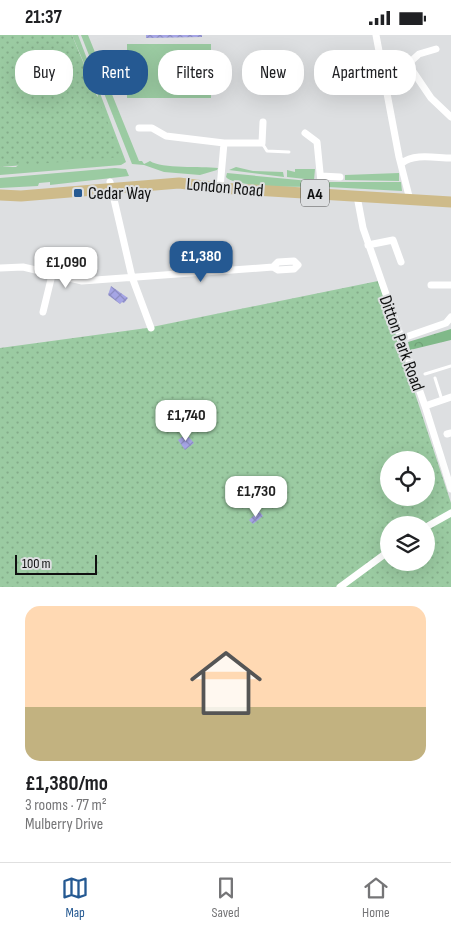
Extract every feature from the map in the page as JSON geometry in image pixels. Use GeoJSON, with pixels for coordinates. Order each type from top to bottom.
{"type":"FeatureCollection","features":[{"type":"Feature","properties":{"kind":"main road","name":"London Road"},"geometry":{"type":"LineString","coordinates":[[0,195],[21,196],[73,191],[84,184],[110,184],[144,179],[220,188],[451,202]]}},
{"type":"Feature","properties":{"kind":"street"},"geometry":{"type":"LineString","coordinates":[[376,35],[379,50]]}},
{"type":"Feature","properties":{"kind":"street"},"geometry":{"type":"LineString","coordinates":[[436,49],[419,54],[408,64],[431,98],[451,117]]}},
{"type":"Feature","properties":{"kind":"street"},"geometry":{"type":"LineString","coordinates":[[387,95],[399,157],[410,200]]}},
{"type":"Feature","properties":{"kind":"street"},"geometry":{"type":"LineString","coordinates":[[139,128],[152,128],[166,137],[224,143],[262,143],[263,122]]}},
{"type":"Feature","properties":{"kind":"street"},"geometry":{"type":"LineString","coordinates":[[305,133],[317,142],[322,193]]}},
{"type":"Feature","properties":{"kind":"street"},"geometry":{"type":"LineString","coordinates":[[220,188],[224,143]]}},
{"type":"Feature","properties":{"kind":"street"},"geometry":{"type":"LineString","coordinates":[[402,163],[406,159],[419,157],[451,158]]}},
{"type":"Feature","properties":{"kind":"street"},"geometry":{"type":"LineString","coordinates":[[321,176],[340,177]]}},
{"type":"Feature","properties":{"kind":"street"},"geometry":{"type":"LineString","coordinates":[[110,184],[132,277],[151,328]]}},
{"type":"Feature","properties":{"kind":"street","name":"Ditton Park Road"},"geometry":{"type":"LineString","coordinates":[[357,196],[358,213],[368,245],[425,406],[451,489]]}},
{"type":"Feature","properties":{"kind":"street"},"geometry":{"type":"LineString","coordinates":[[368,245],[393,240],[401,262]]}},
{"type":"Feature","properties":{"kind":"street"},"geometry":{"type":"LineString","coordinates":[[0,268],[22,267],[82,281],[272,267]]}},
{"type":"Feature","properties":{"kind":"street"},"geometry":{"type":"LineString","coordinates":[[43,312],[52,275]]}},
{"type":"Feature","properties":{"kind":"street"},"geometry":{"type":"LineString","coordinates":[[432,285],[451,285]]}},
{"type":"Feature","properties":{"kind":"street"},"geometry":{"type":"LineString","coordinates":[[400,339],[446,323],[451,317]]}},
{"type":"Feature","properties":{"kind":"street"},"geometry":{"type":"LineString","coordinates":[[425,406],[451,397]]}},
{"type":"Feature","properties":{"kind":"street"},"geometry":{"type":"LineString","coordinates":[[435,522],[451,513]]}},
{"type":"Feature","properties":{"kind":"street"},"geometry":{"type":"LineString","coordinates":[[340,587],[380,558]]}},
{"type":"Feature","properties":{"kind":"lane"},"geometry":{"type":"LineString","coordinates":[[262,143],[267,151],[289,152]]}},
{"type":"Feature","properties":{"kind":"lane"},"geometry":{"type":"LineString","coordinates":[[425,374],[451,366]]}},
{"type":"Feature","properties":{"kind":"lane"},"geometry":{"type":"LineString","coordinates":[[435,378],[442,400]]}},
{"type":"Feature","properties":{"kind":"green space"},"geometry":{"type":"Polygon","coordinates":[[[0,35],[72,35],[83,62],[83,95],[97,95],[122,157],[0,167],[0,35]]]}},
{"type":"Feature","properties":{"kind":"green space"},"geometry":{"type":"Polygon","coordinates":[[[72,35],[78,35],[84,50],[83,61],[72,35]]]}},
{"type":"Feature","properties":{"kind":"green space"},"geometry":{"type":"Polygon","coordinates":[[[81,35],[88,35],[94,50],[87,50],[81,35]]]}},
{"type":"Feature","properties":{"kind":"green space"},"geometry":{"type":"Polygon","coordinates":[[[127,44],[211,44],[211,50],[158,50],[158,95],[211,95],[211,98],[127,98],[127,95],[148,95],[148,50],[127,50],[127,44]]]}},
{"type":"Feature","properties":{"kind":"green space"},"geometry":{"type":"Polygon","coordinates":[[[101,95],[126,162],[121,165],[0,175],[0,167],[16,167],[101,95]]]}},
{"type":"Feature","properties":{"kind":"green space"},"geometry":{"type":"Polygon","coordinates":[[[105,95],[112,95],[139,161],[142,161],[144,164],[150,161],[156,164],[182,167],[218,168],[217,170],[200,175],[164,172],[144,165],[132,164],[105,95]]]}},
{"type":"Feature","properties":{"kind":"green space"},"geometry":{"type":"Polygon","coordinates":[[[236,167],[253,171],[283,172],[284,177],[229,170],[236,167]]]}},
{"type":"Feature","properties":{"kind":"green space"},"geometry":{"type":"Polygon","coordinates":[[[115,168],[126,169],[129,176],[50,185],[50,182],[39,183],[38,186],[0,188],[0,178],[115,168]]]}},
{"type":"Feature","properties":{"kind":"green space"},"geometry":{"type":"Polygon","coordinates":[[[295,169],[315,169],[314,180],[287,177],[287,170],[295,172],[295,169]]]}},
{"type":"Feature","properties":{"kind":"green space"},"geometry":{"type":"Polygon","coordinates":[[[227,173],[309,181],[310,186],[280,187],[252,185],[231,180],[226,177],[227,173]]]}},
{"type":"Feature","properties":{"kind":"green space"},"geometry":{"type":"Polygon","coordinates":[[[399,173],[399,181],[345,180],[345,175],[399,173]]]}},
{"type":"Feature","properties":{"kind":"green space"},"geometry":{"type":"Polygon","coordinates":[[[328,182],[401,182],[402,191],[328,187],[325,185],[328,182]]]}},
{"type":"Feature","properties":{"kind":"green space"},"geometry":{"type":"Polygon","coordinates":[[[378,281],[434,451],[380,451],[380,506],[435,506],[435,454],[451,503],[451,587],[0,587],[0,348],[147,328],[378,281]]]}},
{"type":"Feature","properties":{"kind":"green space"},"geometry":{"type":"Polygon","coordinates":[[[451,329],[451,340],[410,350],[408,342],[451,329]]]}},
{"type":"Feature","properties":{"kind":"building"},"geometry":{"type":"Polygon","coordinates":[[[146,35],[202,35],[202,37],[146,38],[146,35]]]}},
{"type":"Feature","properties":{"kind":"building"},"geometry":{"type":"Polygon","coordinates":[[[111,286],[128,298],[124,303],[120,304],[108,295],[111,286]]]}},
{"type":"Feature","properties":{"kind":"building"},"geometry":{"type":"Polygon","coordinates":[[[186,434],[194,443],[185,450],[178,440],[186,434]]]}},
{"type":"Feature","properties":{"kind":"building"},"geometry":{"type":"Polygon","coordinates":[[[259,511],[263,516],[253,524],[249,520],[259,511]]]}},
{"type":"Feature","properties":{"kind":"place","name":"Cedar Way"},"geometry":{"type":"Point","coordinates":[78,193]}}]}
